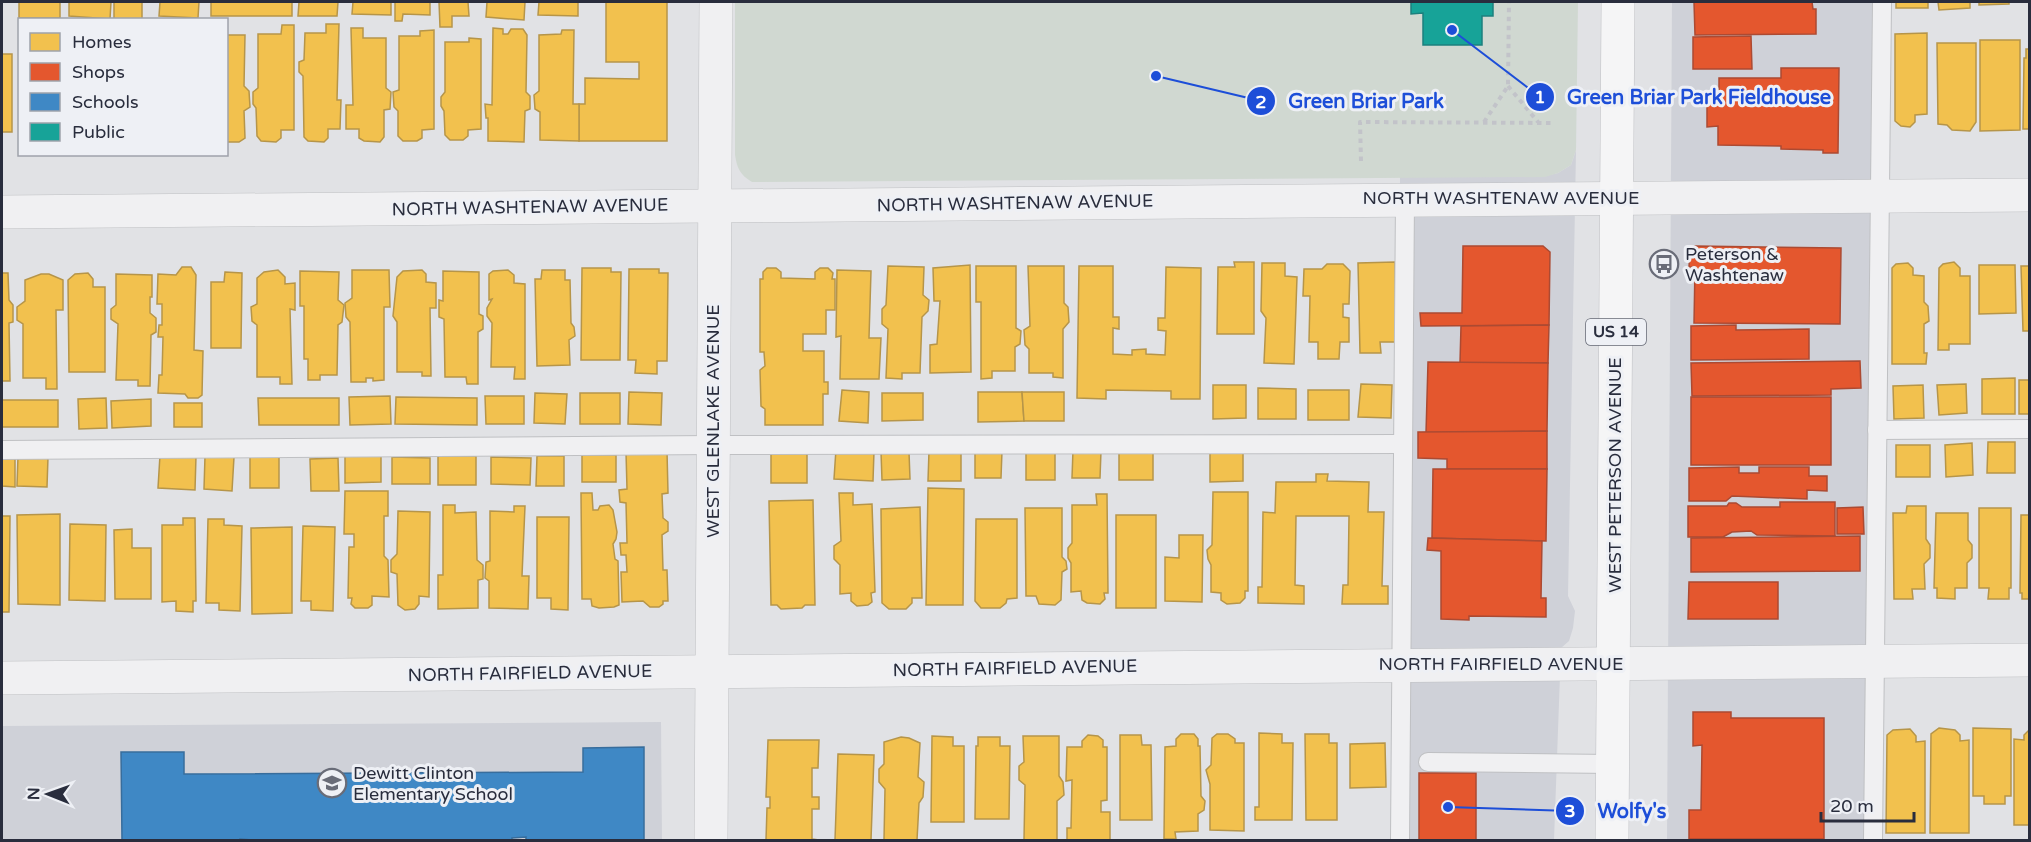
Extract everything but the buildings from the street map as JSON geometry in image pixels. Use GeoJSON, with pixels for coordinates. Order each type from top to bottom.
{"type":"FeatureCollection","features":[{"type":"Feature","properties":{"kind":"main road","name":"WEST PETERSON AVENUE"},"geometry":{"type":"LineString","coordinates":[[1612,840],[1618,2]]}},
{"type":"Feature","properties":{"kind":"street","name":"WEST GLENLAKE AVENUE"},"geometry":{"type":"LineString","coordinates":[[711,840],[716,2]]}},
{"type":"Feature","properties":{"kind":"street","name":"NORTH WASHTENAW AVENUE"},"geometry":{"type":"LineString","coordinates":[[2,212],[2030,195]]}},
{"type":"Feature","properties":{"kind":"street","name":"NORTH FAIRFIELD AVENUE"},"geometry":{"type":"LineString","coordinates":[[2,678],[2030,660]]}},
{"type":"Feature","properties":{"kind":"lane"},"geometry":{"type":"LineString","coordinates":[[1873,840],[1882,2]]}},
{"type":"Feature","properties":{"kind":"lane"},"geometry":{"type":"LineString","coordinates":[[1400,840],[1405,199]]}},
{"type":"Feature","properties":{"kind":"lane"},"geometry":{"type":"LineString","coordinates":[[1877,430],[2030,429]]}},
{"type":"Feature","properties":{"kind":"lane"},"geometry":{"type":"LineString","coordinates":[[2,450],[1403,444]]}},
{"type":"Feature","properties":{"kind":"lane"},"geometry":{"type":"LineString","coordinates":[[1428,762],[1612,764]]}},
{"type":"Feature","properties":{"kind":"path"},"geometry":{"type":"LineString","coordinates":[[1484,122],[1508,86],[1509,2]]}},
{"type":"Feature","properties":{"kind":"path"},"geometry":{"type":"LineString","coordinates":[[1508,86],[1538,122]]}},
{"type":"Feature","properties":{"kind":"path"},"geometry":{"type":"LineString","coordinates":[[1361,161],[1360,122],[1553,123]]}},
{"type":"Feature","properties":{"kind":"shaded area"},"geometry":{"type":"Polygon","coordinates":[[[735,2],[1578,2],[1576,150],[1571,165],[1558,173],[1545,177],[752,182],[740,171],[735,155],[735,2]]]}},
{"type":"Feature","properties":{"kind":"shaded area"},"geometry":{"type":"Polygon","coordinates":[[[1672,2],[1878,2],[1870,840],[1667,840],[1672,2]]]}},
{"type":"Feature","properties":{"kind":"shaded area"},"geometry":{"type":"Polygon","coordinates":[[[1576,150],[1568,596],[1575,611],[1569,641],[1561,648],[1554,840],[1398,840],[1400,177],[1545,176],[1558,173],[1571,165],[1576,150]]]}},
{"type":"Feature","properties":{"kind":"shaded area","name":"Dewitt Clinton Elementary School"},"geometry":{"type":"Polygon","coordinates":[[[661,722],[662,840],[2,840],[2,726],[661,722]]]}},
{"type":"Feature","properties":{"kind":"place","name":"Green Briar Park Fieldhouse"},"geometry":{"type":"Point","coordinates":[1452,30]}},
{"type":"Feature","properties":{"kind":"place","name":"Green Briar Park"},"geometry":{"type":"Point","coordinates":[1156,76]}},
{"type":"Feature","properties":{"kind":"place","name":"Peterson & Washtenaw"},"geometry":{"type":"Point","coordinates":[1664,264]}},
{"type":"Feature","properties":{"kind":"place","name":"Dewitt Clinton Elementary School"},"geometry":{"type":"Point","coordinates":[332,783]}},
{"type":"Feature","properties":{"kind":"place","name":"Wolfy's"},"geometry":{"type":"Point","coordinates":[1448,807]}}]}
